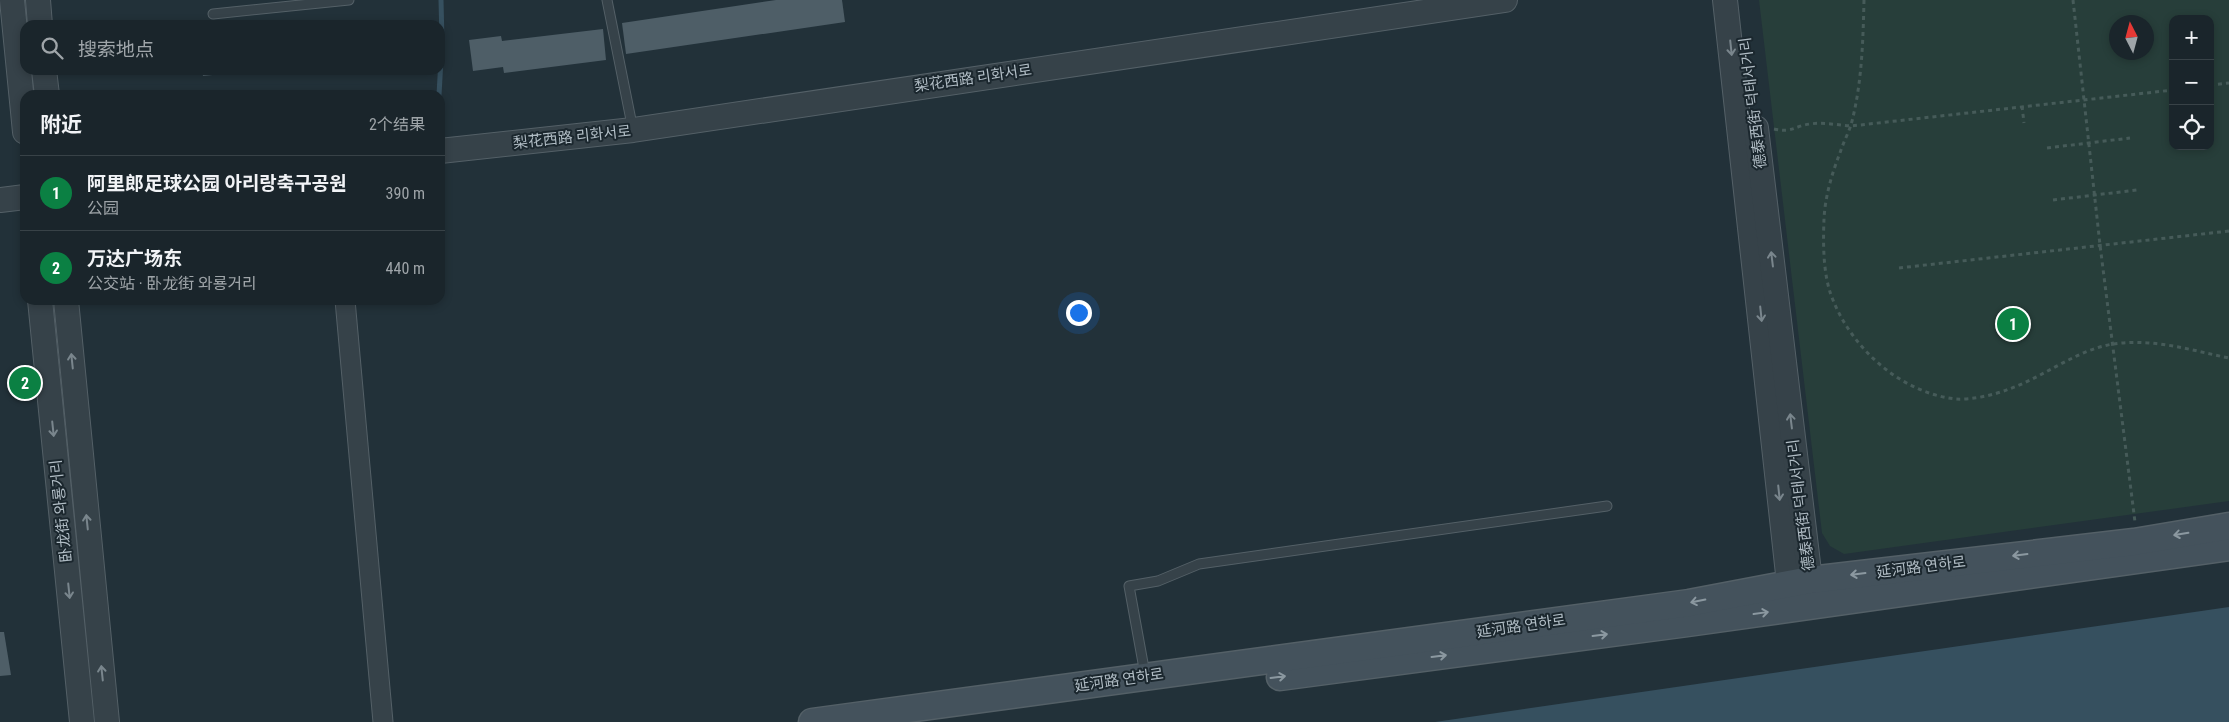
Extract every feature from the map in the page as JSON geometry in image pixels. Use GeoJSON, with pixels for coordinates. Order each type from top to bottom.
{"type":"FeatureCollection","features":[{"type":"Feature","properties":{"kind":"main road","name":"延河路 연하로"},"geometry":{"type":"LineString","coordinates":[[812,722],[1689,603],[1799,582],[2134,542],[2229,526]]}},
{"type":"Feature","properties":{"kind":"main road","name":"延河路 연하로"},"geometry":{"type":"LineString","coordinates":[[935,722],[1803,607],[2229,547]]}},
{"type":"Feature","properties":{"kind":"street"},"geometry":{"type":"LineString","coordinates":[[12,0],[21,90]]}},
{"type":"Feature","properties":{"kind":"street"},"geometry":{"type":"LineString","coordinates":[[38,0],[40,20]]}},
{"type":"Feature","properties":{"kind":"street","name":"梨花西路 리화서로"},"geometry":{"type":"LineString","coordinates":[[445,151],[633,130],[1468,3],[1505,0]]}},
{"type":"Feature","properties":{"kind":"street","name":"德泰西街 덕태서거리"},"geometry":{"type":"LineString","coordinates":[[1726,0],[1803,607]]}},
{"type":"Feature","properties":{"kind":"street","name":"德泰西街 덕태서거리"},"geometry":{"type":"LineString","coordinates":[[1741,0],[1799,582]]}},
{"type":"Feature","properties":{"kind":"street"},"geometry":{"type":"LineString","coordinates":[[44,75],[46,90]]}},
{"type":"Feature","properties":{"kind":"street"},"geometry":{"type":"LineString","coordinates":[[0,200],[20,198]]}},
{"type":"Feature","properties":{"kind":"street","name":"卧龙街 와룡거리"},"geometry":{"type":"LineString","coordinates":[[40,305],[82,722]]}},
{"type":"Feature","properties":{"kind":"street","name":"卧龙街 와룡거리"},"geometry":{"type":"LineString","coordinates":[[66,305],[107,722]]}},
{"type":"Feature","properties":{"kind":"street"},"geometry":{"type":"LineString","coordinates":[[345,305],[383,722]]}},
{"type":"Feature","properties":{"kind":"lane"},"geometry":{"type":"LineString","coordinates":[[213,14],[350,0]]}},
{"type":"Feature","properties":{"kind":"lane"},"geometry":{"type":"LineString","coordinates":[[607,0],[633,130]]}},
{"type":"Feature","properties":{"kind":"lane"},"geometry":{"type":"LineString","coordinates":[[1146,677],[1129,586],[1158,581],[1199,564],[1607,506]]}},
{"type":"Feature","properties":{"kind":"path"},"geometry":{"type":"LineString","coordinates":[[1864,0],[1860,73],[1851,126],[1839,156],[1826,209],[1824,228],[1826,274],[1836,306],[1852,332],[1872,357],[1892,374],[1935,395],[1959,399],[1982,396],[2009,389],[2082,355],[2112,344],[2141,341],[2175,345],[2229,358]]}},
{"type":"Feature","properties":{"kind":"path"},"geometry":{"type":"LineString","coordinates":[[2073,0],[2094,195],[2135,522]]}},
{"type":"Feature","properties":{"kind":"path"},"geometry":{"type":"LineString","coordinates":[[2214,85],[2229,83]]}},
{"type":"Feature","properties":{"kind":"path"},"geometry":{"type":"LineString","coordinates":[[1769,128],[1791,131],[1801,125],[1821,123],[1851,126],[2169,90]]}},
{"type":"Feature","properties":{"kind":"path"},"geometry":{"type":"LineString","coordinates":[[2022,106],[2024,123]]}},
{"type":"Feature","properties":{"kind":"path"},"geometry":{"type":"LineString","coordinates":[[2047,148],[2130,138]]}},
{"type":"Feature","properties":{"kind":"path"},"geometry":{"type":"LineString","coordinates":[[2053,200],[2137,190]]}},
{"type":"Feature","properties":{"kind":"path"},"geometry":{"type":"LineString","coordinates":[[1899,268],[2229,230]]}},
{"type":"Feature","properties":{"kind":"green space"},"geometry":{"type":"Polygon","coordinates":[[[1759,0],[2229,0],[2229,501],[1844,554],[1830,546],[1822,533],[1759,0]]]}},
{"type":"Feature","properties":{"kind":"water"},"geometry":{"type":"Polygon","coordinates":[[[2229,607],[2229,722],[1435,722],[2229,607]]]}},
{"type":"Feature","properties":{"kind":"building"},"geometry":{"type":"Polygon","coordinates":[[[776,0],[842,0],[845,22],[626,54],[622,23],[776,0]]]}},
{"type":"Feature","properties":{"kind":"building"},"geometry":{"type":"Polygon","coordinates":[[[603,29],[606,60],[504,73],[503,67],[473,71],[469,40],[501,36],[502,41],[603,29]]]}},
{"type":"Feature","properties":{"kind":"building"},"geometry":{"type":"Polygon","coordinates":[[[0,632],[4,632],[11,675],[0,676],[0,632]]]}},
{"type":"Feature","properties":{"kind":"waterway"},"geometry":{"type":"LineString","coordinates":[[441,0],[441,20]]}},
{"type":"Feature","properties":{"kind":"waterway"},"geometry":{"type":"LineString","coordinates":[[439,90],[440,75]]}},
{"type":"Feature","properties":{"kind":"place","name":"阿里郎足球公园 아리랑축구공원"},"geometry":{"type":"Point","coordinates":[2013,324]}},
{"type":"Feature","properties":{"kind":"place","name":"万达广场东"},"geometry":{"type":"Point","coordinates":[25,383]}}]}
